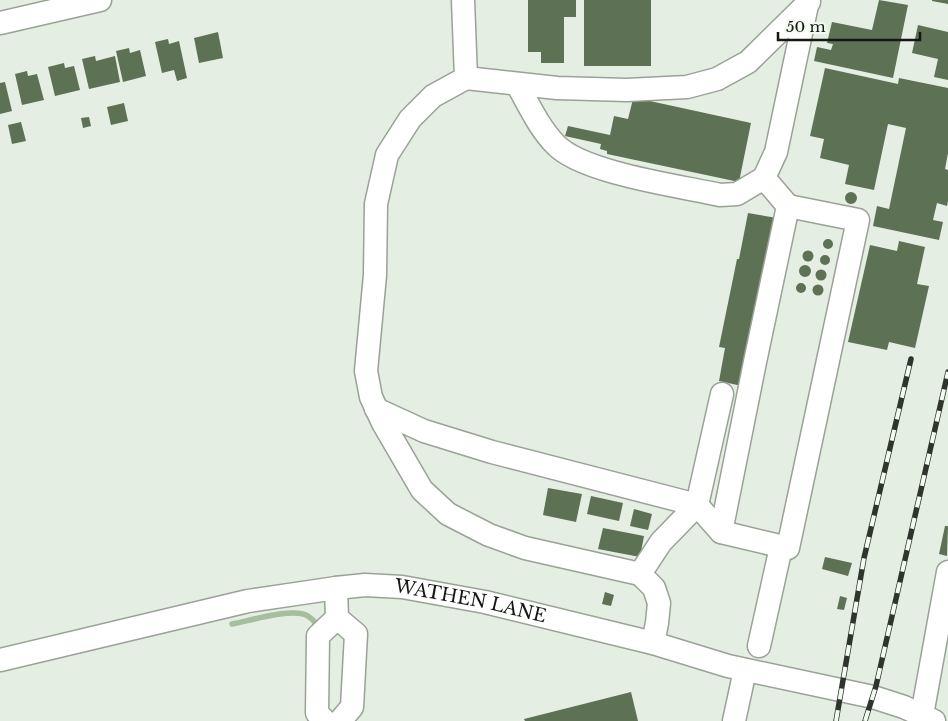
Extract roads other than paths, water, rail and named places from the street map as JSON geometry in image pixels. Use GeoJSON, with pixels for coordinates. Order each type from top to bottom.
{"type":"FeatureCollection","features":[{"type":"Feature","properties":{"kind":"street"},"geometry":{"type":"LineString","coordinates":[[0,23],[100,0]]}},
{"type":"Feature","properties":{"kind":"street"},"geometry":{"type":"LineString","coordinates":[[463,0],[466,78]]}},
{"type":"Feature","properties":{"kind":"street"},"geometry":{"type":"LineString","coordinates":[[517,84],[541,126],[557,147],[578,159],[609,171],[720,195],[737,194],[764,178],[776,152],[809,2]]}},
{"type":"Feature","properties":{"kind":"street"},"geometry":{"type":"LineString","coordinates":[[653,644],[660,603],[654,588],[640,574],[525,548],[489,535],[448,514],[422,490],[387,430],[371,397],[366,371],[375,275],[376,204],[387,155],[410,119],[434,96],[466,78],[557,88],[627,90],[687,87],[718,79],[748,62],[809,2]]}},
{"type":"Feature","properties":{"kind":"street"},"geometry":{"type":"LineString","coordinates":[[376,408],[424,431],[492,452],[697,505],[721,532],[788,548],[858,220],[788,206],[764,178]]}},
{"type":"Feature","properties":{"kind":"street"},"geometry":{"type":"LineString","coordinates":[[721,532],[788,206]]}},
{"type":"Feature","properties":{"kind":"street"},"geometry":{"type":"LineString","coordinates":[[640,574],[660,542],[697,505],[722,394]]}},
{"type":"Feature","properties":{"kind":"street"},"geometry":{"type":"LineString","coordinates":[[759,646],[781,547]]}},
{"type":"Feature","properties":{"kind":"street"},"geometry":{"type":"LineString","coordinates":[[928,718],[948,572]]}},
{"type":"Feature","properties":{"kind":"street","name":"WATHEN LANE"},"geometry":{"type":"LineString","coordinates":[[0,660],[248,602],[365,585],[402,587],[485,602],[653,644],[745,670],[873,697],[904,706],[928,718]]}},
{"type":"Feature","properties":{"kind":"street"},"geometry":{"type":"LineString","coordinates":[[336,588],[337,618],[356,634],[352,707],[340,721]]}},
{"type":"Feature","properties":{"kind":"street"},"geometry":{"type":"LineString","coordinates":[[325,721],[317,712],[318,636],[337,618]]}},
{"type":"Feature","properties":{"kind":"street"},"geometry":{"type":"LineString","coordinates":[[734,721],[745,670]]}},
{"type":"Feature","properties":{"kind":"waterway"},"geometry":{"type":"LineString","coordinates":[[232,624],[280,614],[299,613],[306,615],[320,628]]}},
{"type":"Feature","properties":{"kind":"railway"},"geometry":{"type":"LineString","coordinates":[[836,721],[864,558],[911,359]]}},
{"type":"Feature","properties":{"kind":"railway"},"geometry":{"type":"LineString","coordinates":[[865,721],[876,686],[948,372]]}}]}
